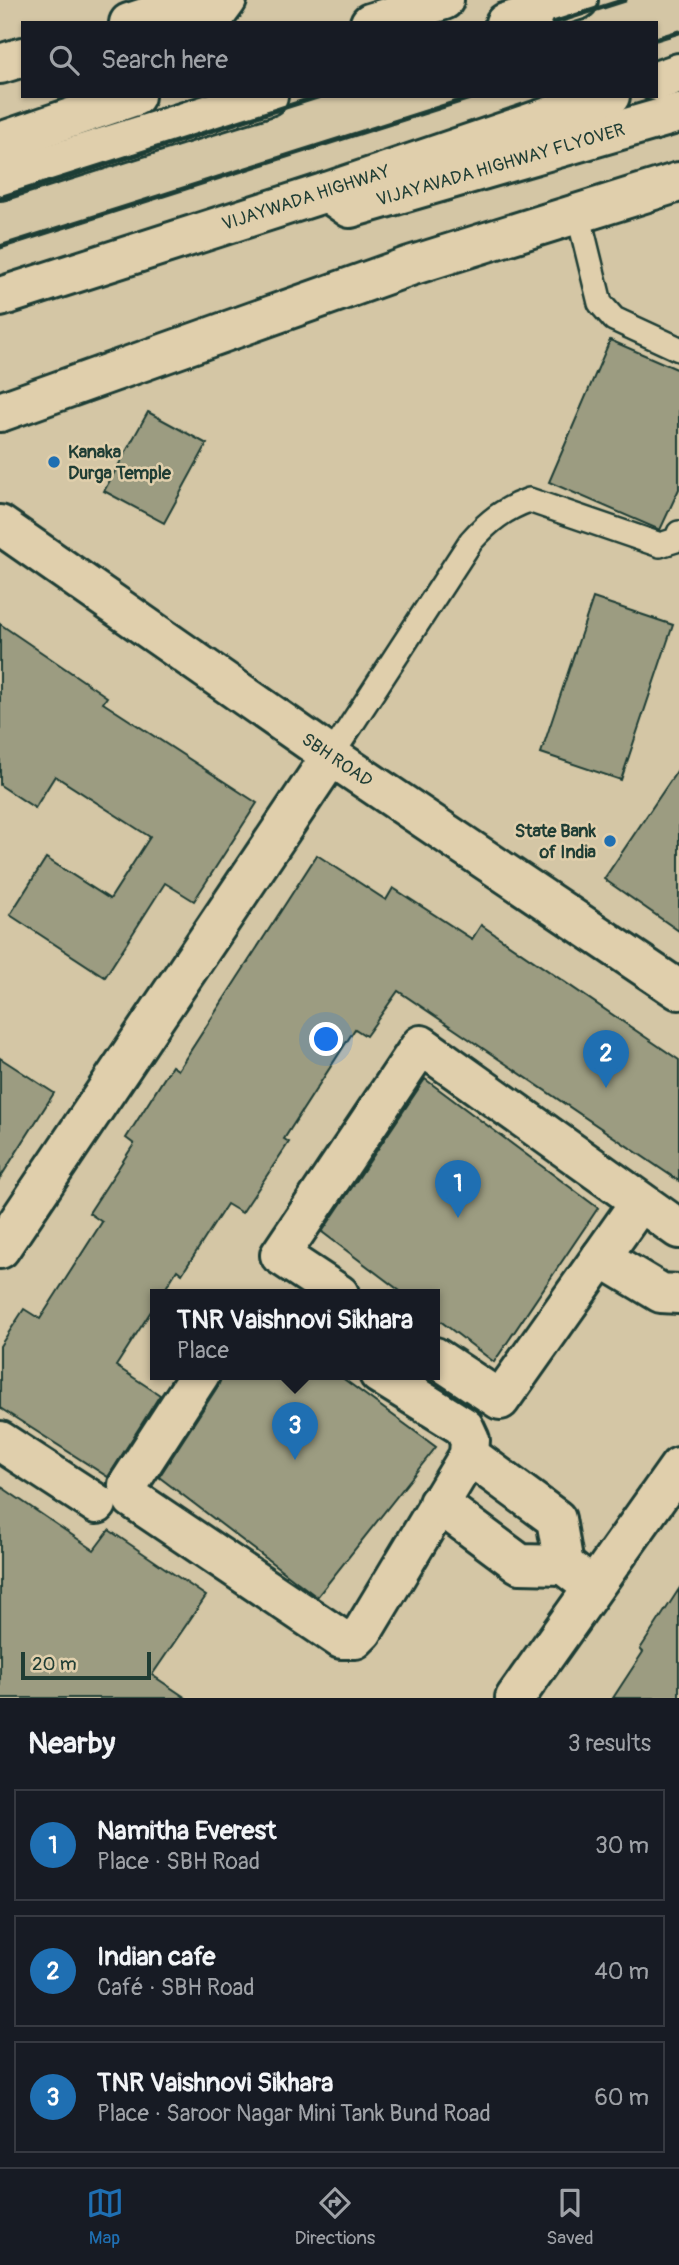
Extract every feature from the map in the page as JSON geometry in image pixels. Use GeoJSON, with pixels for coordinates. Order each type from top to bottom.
{"type":"FeatureCollection","features":[{"type":"Feature","properties":{"kind":"main road"},"geometry":{"type":"LineString","coordinates":[[135,21],[199,0]]}},
{"type":"Feature","properties":{"kind":"main road"},"geometry":{"type":"LineString","coordinates":[[211,21],[227,0]]}},
{"type":"Feature","properties":{"kind":"main road"},"geometry":{"type":"LineString","coordinates":[[376,21],[443,0]]}},
{"type":"Feature","properties":{"kind":"main road"},"geometry":{"type":"LineString","coordinates":[[511,21],[578,0]]}},
{"type":"Feature","properties":{"kind":"main road"},"geometry":{"type":"LineString","coordinates":[[0,64],[21,58]]}},
{"type":"Feature","properties":{"kind":"main road"},"geometry":{"type":"LineString","coordinates":[[658,80],[679,73]]}},
{"type":"Feature","properties":{"kind":"main road"},"geometry":{"type":"LineString","coordinates":[[0,142],[129,98]]}},
{"type":"Feature","properties":{"kind":"main road"},"geometry":{"type":"LineString","coordinates":[[0,180],[262,98]]}},
{"type":"Feature","properties":{"kind":"main road","name":"VIJAYWADA HIGHWAY"},"geometry":{"type":"LineString","coordinates":[[0,297],[327,192],[604,98]]}},
{"type":"Feature","properties":{"kind":"main road","name":"VIJAYAVADA HIGHWAY FLYOVER"},"geometry":{"type":"LineString","coordinates":[[327,192],[350,208],[679,113]]}},
{"type":"Feature","properties":{"kind":"main road"},"geometry":{"type":"LineString","coordinates":[[0,412],[410,266],[679,182]]}},
{"type":"Feature","properties":{"kind":"main road","name":"SBH ROAD"},"geometry":{"type":"LineString","coordinates":[[0,525],[331,756],[679,990]]}},
{"type":"Feature","properties":{"kind":"main road"},"geometry":{"type":"LineString","coordinates":[[0,1249],[331,756]]}},
{"type":"Feature","properties":{"kind":"main road"},"geometry":{"type":"LineString","coordinates":[[331,1289],[280,1255],[421,1045],[679,1229]]}},
{"type":"Feature","properties":{"kind":"main road"},"geometry":{"type":"LineString","coordinates":[[440,1360],[500,1400],[640,1202]]}},
{"type":"Feature","properties":{"kind":"main road"},"geometry":{"type":"LineString","coordinates":[[601,1257],[661,1293],[679,1294]]}},
{"type":"Feature","properties":{"kind":"main road"},"geometry":{"type":"LineString","coordinates":[[196,1380],[128,1485],[132,1499],[341,1639],[355,1639],[363,1631],[469,1455],[470,1440],[464,1427],[389,1380]]}},
{"type":"Feature","properties":{"kind":"main road"},"geometry":{"type":"LineString","coordinates":[[0,1441],[97,1504]]}},
{"type":"Feature","properties":{"kind":"main road"},"geometry":{"type":"LineString","coordinates":[[469,1455],[556,1519],[578,1576]]}},
{"type":"Feature","properties":{"kind":"main road"},"geometry":{"type":"LineString","coordinates":[[516,1698],[578,1576],[679,1467]]}},
{"type":"Feature","properties":{"kind":"main road"},"geometry":{"type":"LineString","coordinates":[[438,1503],[520,1564],[578,1576]]}},
{"type":"Feature","properties":{"kind":"lane"},"geometry":{"type":"LineString","coordinates":[[578,214],[600,303],[614,319],[679,349]]}},
{"type":"Feature","properties":{"kind":"lane"},"geometry":{"type":"LineString","coordinates":[[331,756],[471,541],[487,522],[505,509],[529,499],[660,545],[676,540],[679,533]]}},
{"type":"Feature","properties":{"kind":"building"},"geometry":{"type":"Polygon","coordinates":[[[610,340],[679,370],[679,489],[660,530],[549,482],[610,340]]]}},
{"type":"Feature","properties":{"kind":"building"},"geometry":{"type":"Polygon","coordinates":[[[148,412],[207,444],[164,523],[104,491],[148,412]]]}},
{"type":"Feature","properties":{"kind":"building"},"geometry":{"type":"Polygon","coordinates":[[[593,598],[673,625],[621,780],[541,753],[593,598]]]}},
{"type":"Feature","properties":{"kind":"building"},"geometry":{"type":"Polygon","coordinates":[[[0,624],[107,697],[103,703],[257,803],[194,901],[165,883],[105,977],[10,915],[46,858],[110,899],[150,837],[55,776],[35,808],[0,785],[0,624]]]}},
{"type":"Feature","properties":{"kind":"building"},"geometry":{"type":"Polygon","coordinates":[[[679,768],[679,931],[604,879],[679,768]]]}},
{"type":"Feature","properties":{"kind":"building"},"geometry":{"type":"Polygon","coordinates":[[[317,855],[386,900],[393,888],[472,939],[481,925],[679,1060],[679,1181],[398,991],[366,1036],[355,1029],[284,1139],[289,1142],[242,1213],[227,1204],[182,1274],[177,1270],[165,1289],[150,1289],[150,1313],[116,1366],[160,1395],[108,1477],[0,1408],[0,1346],[24,1309],[40,1319],[102,1222],[89,1213],[134,1144],[126,1138],[172,1066],[178,1070],[317,855]]]}},
{"type":"Feature","properties":{"kind":"building"},"geometry":{"type":"Polygon","coordinates":[[[0,1058],[54,1093],[0,1178],[0,1058]]]}},
{"type":"Feature","properties":{"kind":"building"},"geometry":{"type":"Polygon","coordinates":[[[425,1079],[598,1208],[494,1362],[440,1321],[440,1289],[397,1289],[322,1232],[425,1079]]]}},
{"type":"Feature","properties":{"kind":"building"},"geometry":{"type":"Polygon","coordinates":[[[220,1380],[345,1380],[436,1447],[317,1597],[159,1477],[220,1380]]]}},
{"type":"Feature","properties":{"kind":"building"},"geometry":{"type":"Polygon","coordinates":[[[0,1486],[94,1550],[109,1530],[206,1596],[152,1675],[186,1698],[0,1698],[0,1486]]]}},
{"type":"Feature","properties":{"kind":"building"},"geometry":{"type":"Polygon","coordinates":[[[679,1589],[679,1698],[613,1698],[643,1652],[640,1649],[679,1589]]]}},
{"type":"Feature","properties":{"kind":"railway"},"geometry":{"type":"LineString","coordinates":[[559,21],[625,0]]}},
{"type":"Feature","properties":{"kind":"railway"},"geometry":{"type":"LineString","coordinates":[[658,38],[679,32]]}},
{"type":"Feature","properties":{"kind":"railway"},"geometry":{"type":"LineString","coordinates":[[0,198],[314,98]]}},
{"type":"Feature","properties":{"kind":"railway"},"geometry":{"type":"LineString","coordinates":[[0,247],[470,98]]}},
{"type":"Feature","properties":{"kind":"place","name":"Kanaka Durga Temple"},"geometry":{"type":"Point","coordinates":[54,462]}},
{"type":"Feature","properties":{"kind":"place","name":"State Bank of India"},"geometry":{"type":"Point","coordinates":[610,841]}},
{"type":"Feature","properties":{"kind":"place","name":"Indian cafe"},"geometry":{"type":"Point","coordinates":[606,1088]}},
{"type":"Feature","properties":{"kind":"place","name":"Namitha Everest"},"geometry":{"type":"Point","coordinates":[458,1218]}},
{"type":"Feature","properties":{"kind":"place","name":"TNR Vaishnovi Sikhara"},"geometry":{"type":"Point","coordinates":[295,1460]}}]}
